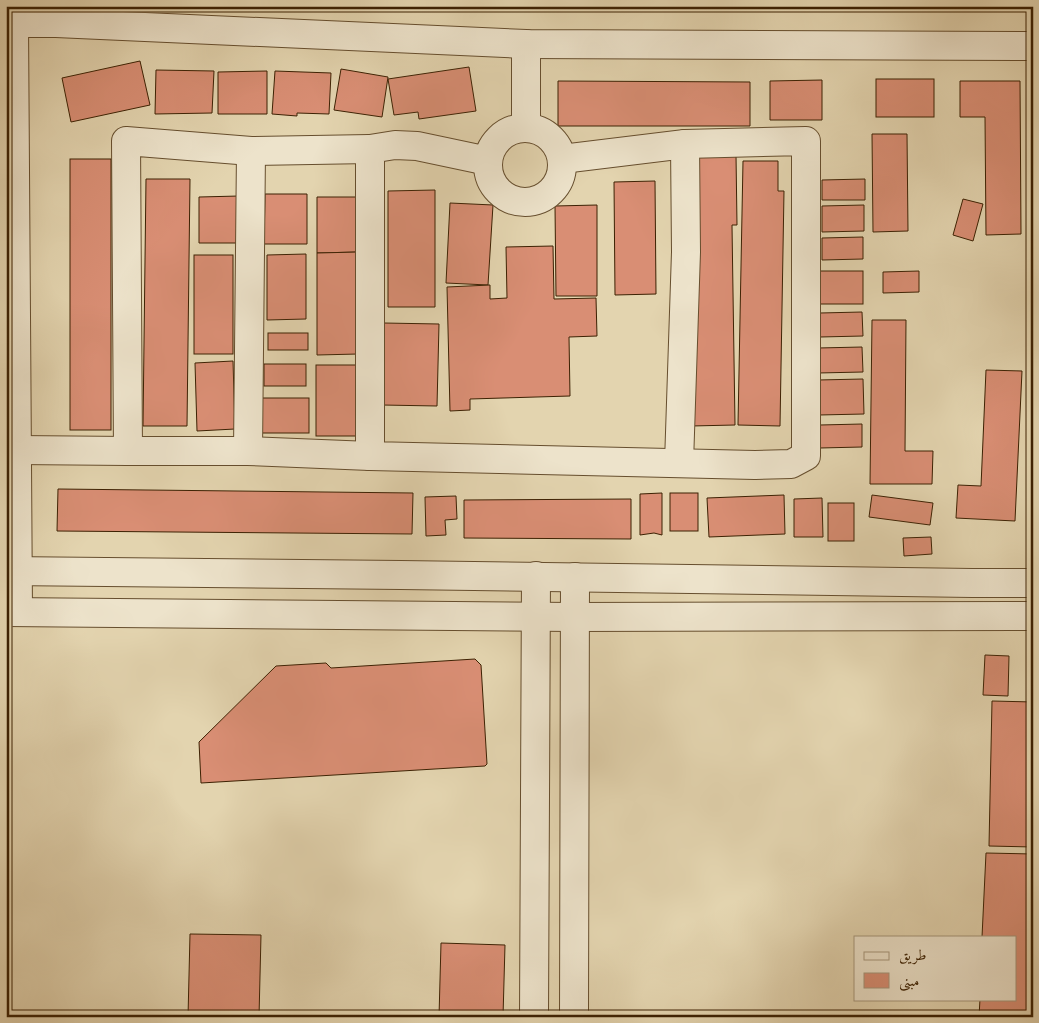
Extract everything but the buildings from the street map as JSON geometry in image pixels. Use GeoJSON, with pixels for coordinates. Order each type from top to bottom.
{"type":"FeatureCollection","features":[{"type":"Feature","properties":{"kind":"street"},"geometry":{"type":"LineString","coordinates":[[1033,46],[526,44],[56,23],[10,23],[17,450],[12,611],[574,617],[1033,616]]}},
{"type":"Feature","properties":{"kind":"street"},"geometry":{"type":"LineString","coordinates":[[526,44],[526,128]]}},
{"type":"Feature","properties":{"kind":"street"},"geometry":{"type":"LineString","coordinates":[[526,128],[539,130],[550,136],[558,146],[562,158],[562,171],[558,183],[550,193],[539,200],[526,203],[514,201],[502,195],[494,186],[489,174],[488,161],[496,141],[505,133],[515,129],[526,128]]}},
{"type":"Feature","properties":{"kind":"street"},"geometry":{"type":"LineString","coordinates":[[128,451],[126,141],[251,151],[370,149],[394,145],[417,146],[488,161]]}},
{"type":"Feature","properties":{"kind":"street"},"geometry":{"type":"LineString","coordinates":[[17,450],[248,451],[370,456],[791,464],[806,456],[806,141],[685,144],[562,158]]}},
{"type":"Feature","properties":{"kind":"street"},"geometry":{"type":"LineString","coordinates":[[679,463],[686,252],[685,144]]}},
{"type":"Feature","properties":{"kind":"street"},"geometry":{"type":"LineString","coordinates":[[370,149],[370,456]]}},
{"type":"Feature","properties":{"kind":"street"},"geometry":{"type":"LineString","coordinates":[[248,451],[251,151]]}},
{"type":"Feature","properties":{"kind":"street"},"geometry":{"type":"LineString","coordinates":[[12,571],[536,576],[972,583],[1033,582]]}},
{"type":"Feature","properties":{"kind":"street"},"geometry":{"type":"LineString","coordinates":[[534,1017],[536,576]]}},
{"type":"Feature","properties":{"kind":"street"},"geometry":{"type":"LineString","coordinates":[[574,1017],[575,577]]}}]}
